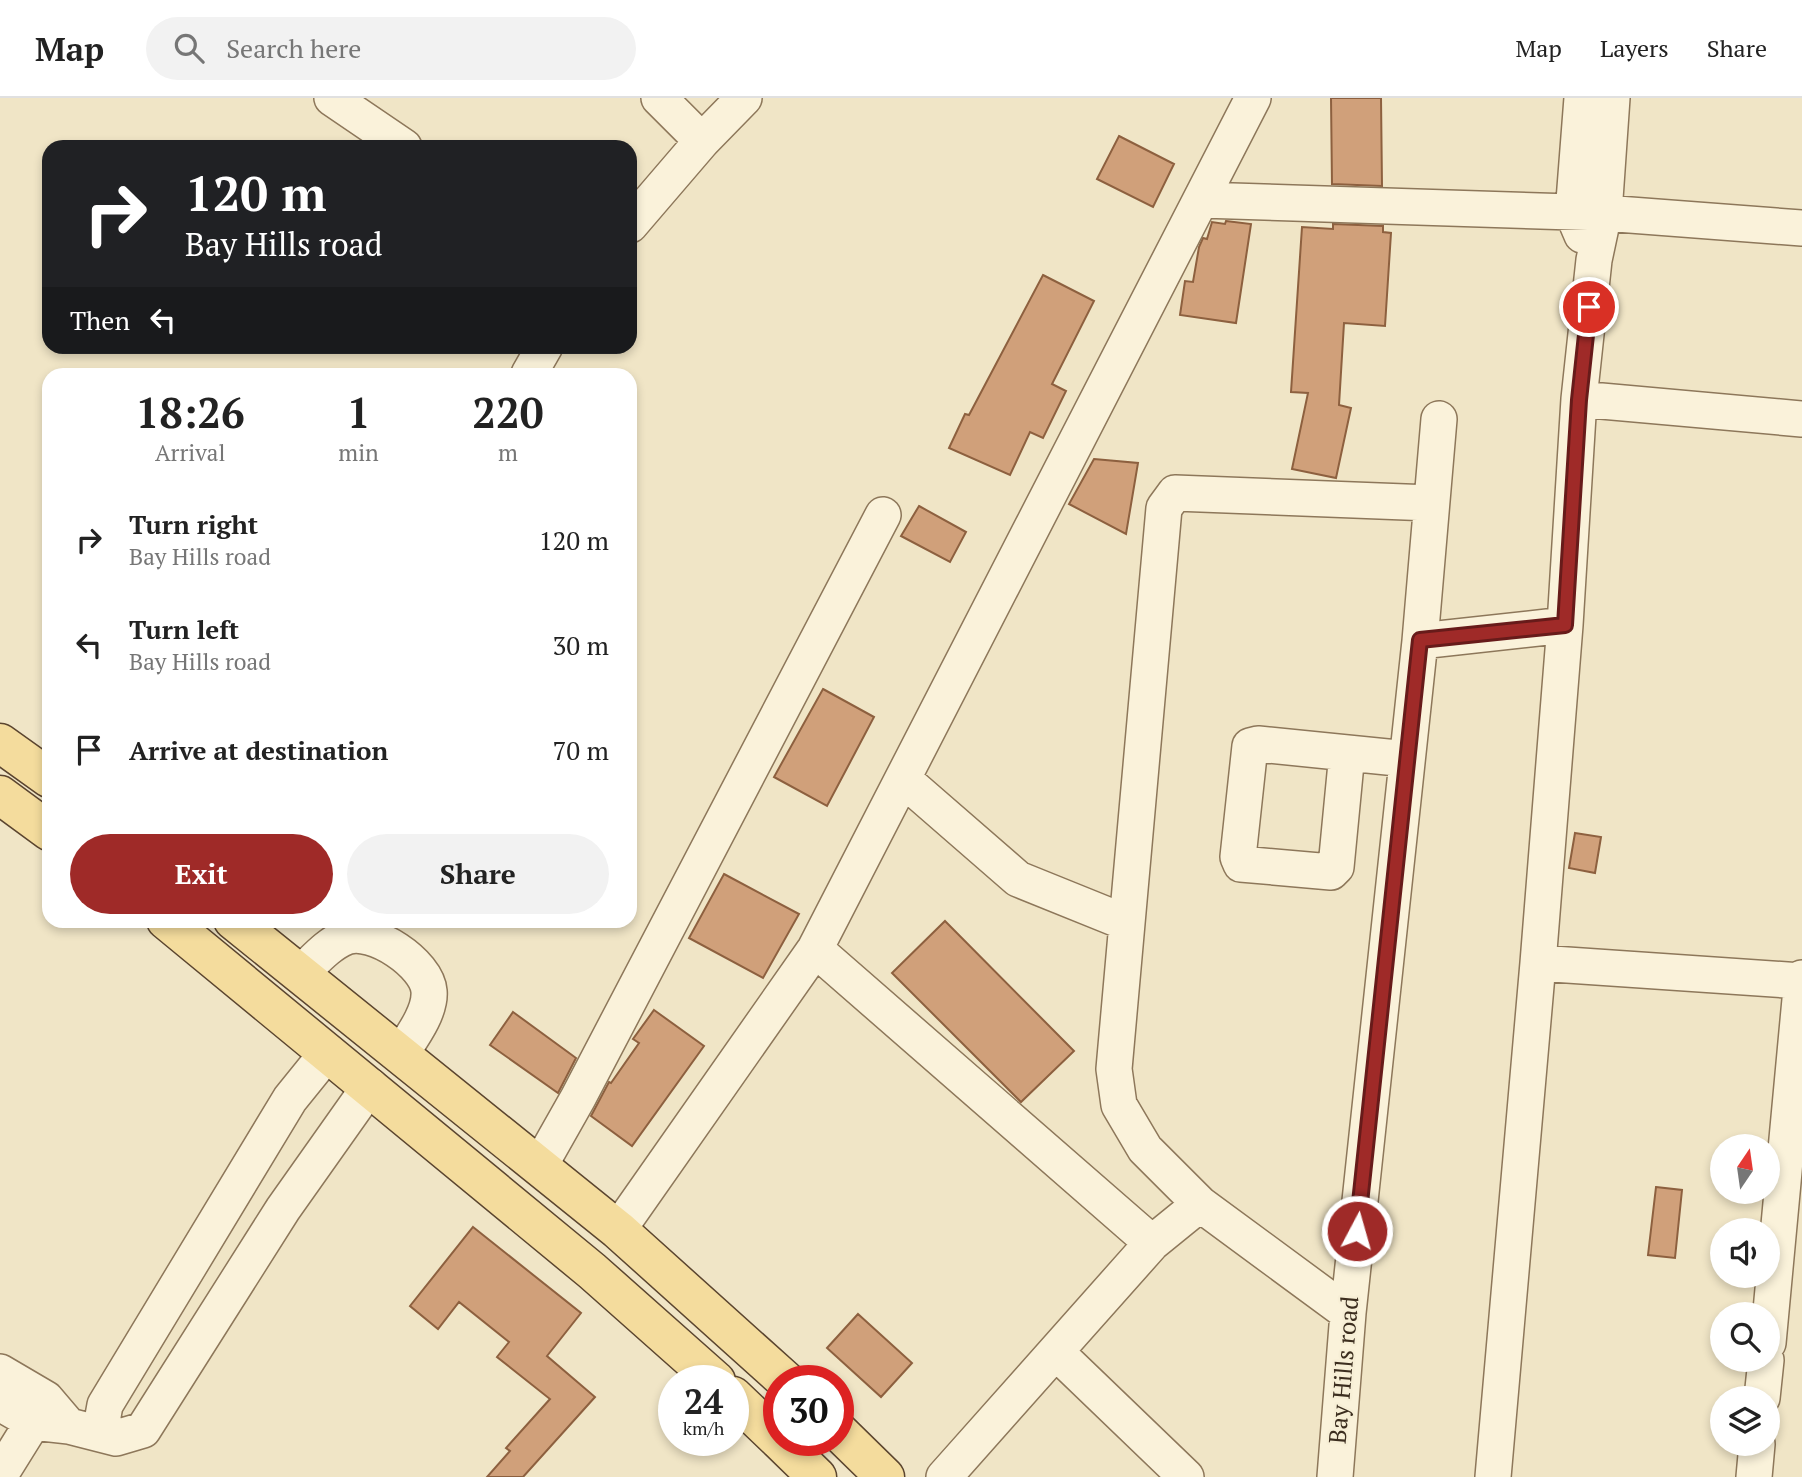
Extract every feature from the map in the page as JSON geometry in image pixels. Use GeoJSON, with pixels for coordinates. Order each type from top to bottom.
{"type":"FeatureCollection","features":[{"type":"Feature","properties":{"kind":"main road"},"geometry":{"type":"LineString","coordinates":[[0,743],[42,773]]}},
{"type":"Feature","properties":{"kind":"main road"},"geometry":{"type":"LineString","coordinates":[[0,795],[42,826]]}},
{"type":"Feature","properties":{"kind":"main road"},"geometry":{"type":"LineString","coordinates":[[176,928],[592,1271],[698,1365]]}},
{"type":"Feature","properties":{"kind":"main road"},"geometry":{"type":"LineString","coordinates":[[243,928],[618,1230],[768,1365]]}},
{"type":"Feature","properties":{"kind":"main road"},"geometry":{"type":"LineString","coordinates":[[453,1155],[481,1120]]}},
{"type":"Feature","properties":{"kind":"main road"},"geometry":{"type":"LineString","coordinates":[[749,1411],[763,1425]]}},
{"type":"Feature","properties":{"kind":"main road"},"geometry":{"type":"LineString","coordinates":[[854,1447],[885,1477]]}},
{"type":"Feature","properties":{"kind":"main road"},"geometry":{"type":"LineString","coordinates":[[795,1456],[817,1477]]}},
{"type":"Feature","properties":{"kind":"street"},"geometry":{"type":"LineString","coordinates":[[332,98],[394,140]]}},
{"type":"Feature","properties":{"kind":"street"},"geometry":{"type":"LineString","coordinates":[[659,98],[702,141]]}},
{"type":"Feature","properties":{"kind":"street"},"geometry":{"type":"LineString","coordinates":[[637,217],[702,141],[744,98]]}},
{"type":"Feature","properties":{"kind":"street"},"geometry":{"type":"LineString","coordinates":[[618,1230],[815,949],[1253,98]]}},
{"type":"Feature","properties":{"kind":"street"},"geometry":{"type":"LineString","coordinates":[[1493,1477],[1565,625],[1579,400],[1594,260],[1582,98]]}},
{"type":"Feature","properties":{"kind":"street"},"geometry":{"type":"LineString","coordinates":[[1589,214],[1612,98]]}},
{"type":"Feature","properties":{"kind":"street"},"geometry":{"type":"LineString","coordinates":[[1201,201],[1589,214],[1802,228]]}},
{"type":"Feature","properties":{"kind":"street"},"geometry":{"type":"LineString","coordinates":[[1579,400],[1802,419]]}},
{"type":"Feature","properties":{"kind":"street","name":"Bay Hills road"},"geometry":{"type":"LineString","coordinates":[[1335,1477],[1348,1313],[1420,640],[1439,419]]}},
{"type":"Feature","properties":{"kind":"street"},"geometry":{"type":"LineString","coordinates":[[1348,1313],[1200,1204],[1144,1150],[1119,1105],[1114,1069],[1164,508],[1175,493],[1432,503]]}},
{"type":"Feature","properties":{"kind":"street"},"geometry":{"type":"LineString","coordinates":[[539,1167],[578,1098],[883,515]]}},
{"type":"Feature","properties":{"kind":"street"},"geometry":{"type":"LineString","coordinates":[[1420,640],[1565,625]]}},
{"type":"Feature","properties":{"kind":"street"},"geometry":{"type":"LineString","coordinates":[[1347,753],[1407,759]]}},
{"type":"Feature","properties":{"kind":"street"},"geometry":{"type":"LineString","coordinates":[[903,779],[1018,879],[1127,923]]}},
{"type":"Feature","properties":{"kind":"street"},"geometry":{"type":"LineString","coordinates":[[300,974],[329,946],[348,936],[362,935],[381,941],[410,961],[425,974],[430,993],[425,1009],[400,1055]]}},
{"type":"Feature","properties":{"kind":"street"},"geometry":{"type":"LineString","coordinates":[[815,949],[1152,1243]]}},
{"type":"Feature","properties":{"kind":"street"},"geometry":{"type":"LineString","coordinates":[[1538,963],[1802,980],[1792,1191],[1774,1302]]}},
{"type":"Feature","properties":{"kind":"street"},"geometry":{"type":"LineString","coordinates":[[85,1430],[105,1405],[290,1099],[328,1052]]}},
{"type":"Feature","properties":{"kind":"street"},"geometry":{"type":"LineString","coordinates":[[0,1403],[33,1422],[116,1438],[143,1430],[283,1209],[370,1086]]}},
{"type":"Feature","properties":{"kind":"street"},"geometry":{"type":"LineString","coordinates":[[944,1477],[1152,1243],[1200,1204]]}},
{"type":"Feature","properties":{"kind":"street"},"geometry":{"type":"LineString","coordinates":[[1056,1353],[1186,1477]]}},
{"type":"Feature","properties":{"kind":"street"},"geometry":{"type":"LineString","coordinates":[[0,1372],[46,1399],[85,1430]]}},
{"type":"Feature","properties":{"kind":"street"},"geometry":{"type":"LineString","coordinates":[[0,1475],[33,1422]]}},
{"type":"Feature","properties":{"kind":"street"},"geometry":{"type":"LineString","coordinates":[[1754,1477],[1757,1456]]}},
{"type":"Feature","properties":{"kind":"building"},"geometry":{"type":"Polygon","coordinates":[[[1331,98],[1381,98],[1382,186],[1332,184],[1331,98]]]}},
{"type":"Feature","properties":{"kind":"building"},"geometry":{"type":"Polygon","coordinates":[[[1119,136],[1174,164],[1153,207],[1097,179],[1119,136]]]}},
{"type":"Feature","properties":{"kind":"building"},"geometry":{"type":"Polygon","coordinates":[[[1226,221],[1251,224],[1236,323],[1180,315],[1185,281],[1193,282],[1203,238],[1207,239],[1212,222],[1225,224],[1226,221]]]}},
{"type":"Feature","properties":{"kind":"building"},"geometry":{"type":"Polygon","coordinates":[[[1333,224],[1383,226],[1383,232],[1391,233],[1385,326],[1344,323],[1339,405],[1351,408],[1336,478],[1292,469],[1308,393],[1291,392],[1302,227],[1333,229],[1333,224]]]}},
{"type":"Feature","properties":{"kind":"building"},"geometry":{"type":"Polygon","coordinates":[[[1043,275],[1094,301],[1052,384],[1066,391],[1043,438],[1030,432],[1010,475],[949,448],[965,414],[969,415],[1043,275]]]}},
{"type":"Feature","properties":{"kind":"building"},"geometry":{"type":"Polygon","coordinates":[[[1094,459],[1138,463],[1126,534],[1069,504],[1094,459]]]}},
{"type":"Feature","properties":{"kind":"building"},"geometry":{"type":"Polygon","coordinates":[[[919,506],[966,532],[950,562],[901,536],[919,506]]]}},
{"type":"Feature","properties":{"kind":"building"},"geometry":{"type":"Polygon","coordinates":[[[823,689],[874,717],[827,806],[774,777],[823,689]]]}},
{"type":"Feature","properties":{"kind":"building"},"geometry":{"type":"Polygon","coordinates":[[[1575,833],[1601,837],[1595,873],[1569,868],[1575,833]]]}},
{"type":"Feature","properties":{"kind":"building"},"geometry":{"type":"Polygon","coordinates":[[[724,874],[799,914],[763,978],[689,938],[724,874]]]}},
{"type":"Feature","properties":{"kind":"building"},"geometry":{"type":"Polygon","coordinates":[[[945,921],[1074,1051],[1021,1102],[892,973],[945,921]]]}},
{"type":"Feature","properties":{"kind":"building"},"geometry":{"type":"Polygon","coordinates":[[[654,1010],[704,1046],[632,1146],[591,1116],[609,1082],[611,1083],[639,1043],[633,1039],[654,1010]]]}},
{"type":"Feature","properties":{"kind":"building"},"geometry":{"type":"Polygon","coordinates":[[[513,1012],[576,1058],[558,1093],[490,1045],[513,1012]]]}},
{"type":"Feature","properties":{"kind":"building"},"geometry":{"type":"Polygon","coordinates":[[[1656,1187],[1682,1190],[1675,1258],[1648,1255],[1656,1187]]]}},
{"type":"Feature","properties":{"kind":"building"},"geometry":{"type":"Polygon","coordinates":[[[473,1227],[581,1313],[547,1356],[595,1397],[523,1477],[487,1477],[510,1451],[506,1448],[550,1399],[497,1357],[509,1342],[459,1302],[438,1329],[410,1306],[473,1227]]]}},
{"type":"Feature","properties":{"kind":"building"},"geometry":{"type":"Polygon","coordinates":[[[858,1314],[912,1363],[881,1397],[854,1372],[854,1365],[846,1365],[827,1348],[858,1314]]]}},
{"type":"Feature","properties":{"kind":"route"},"geometry":{"type":"LineString","coordinates":[[1357,1231],[1420,640],[1565,625],[1579,400],[1589,307]]}}]}
